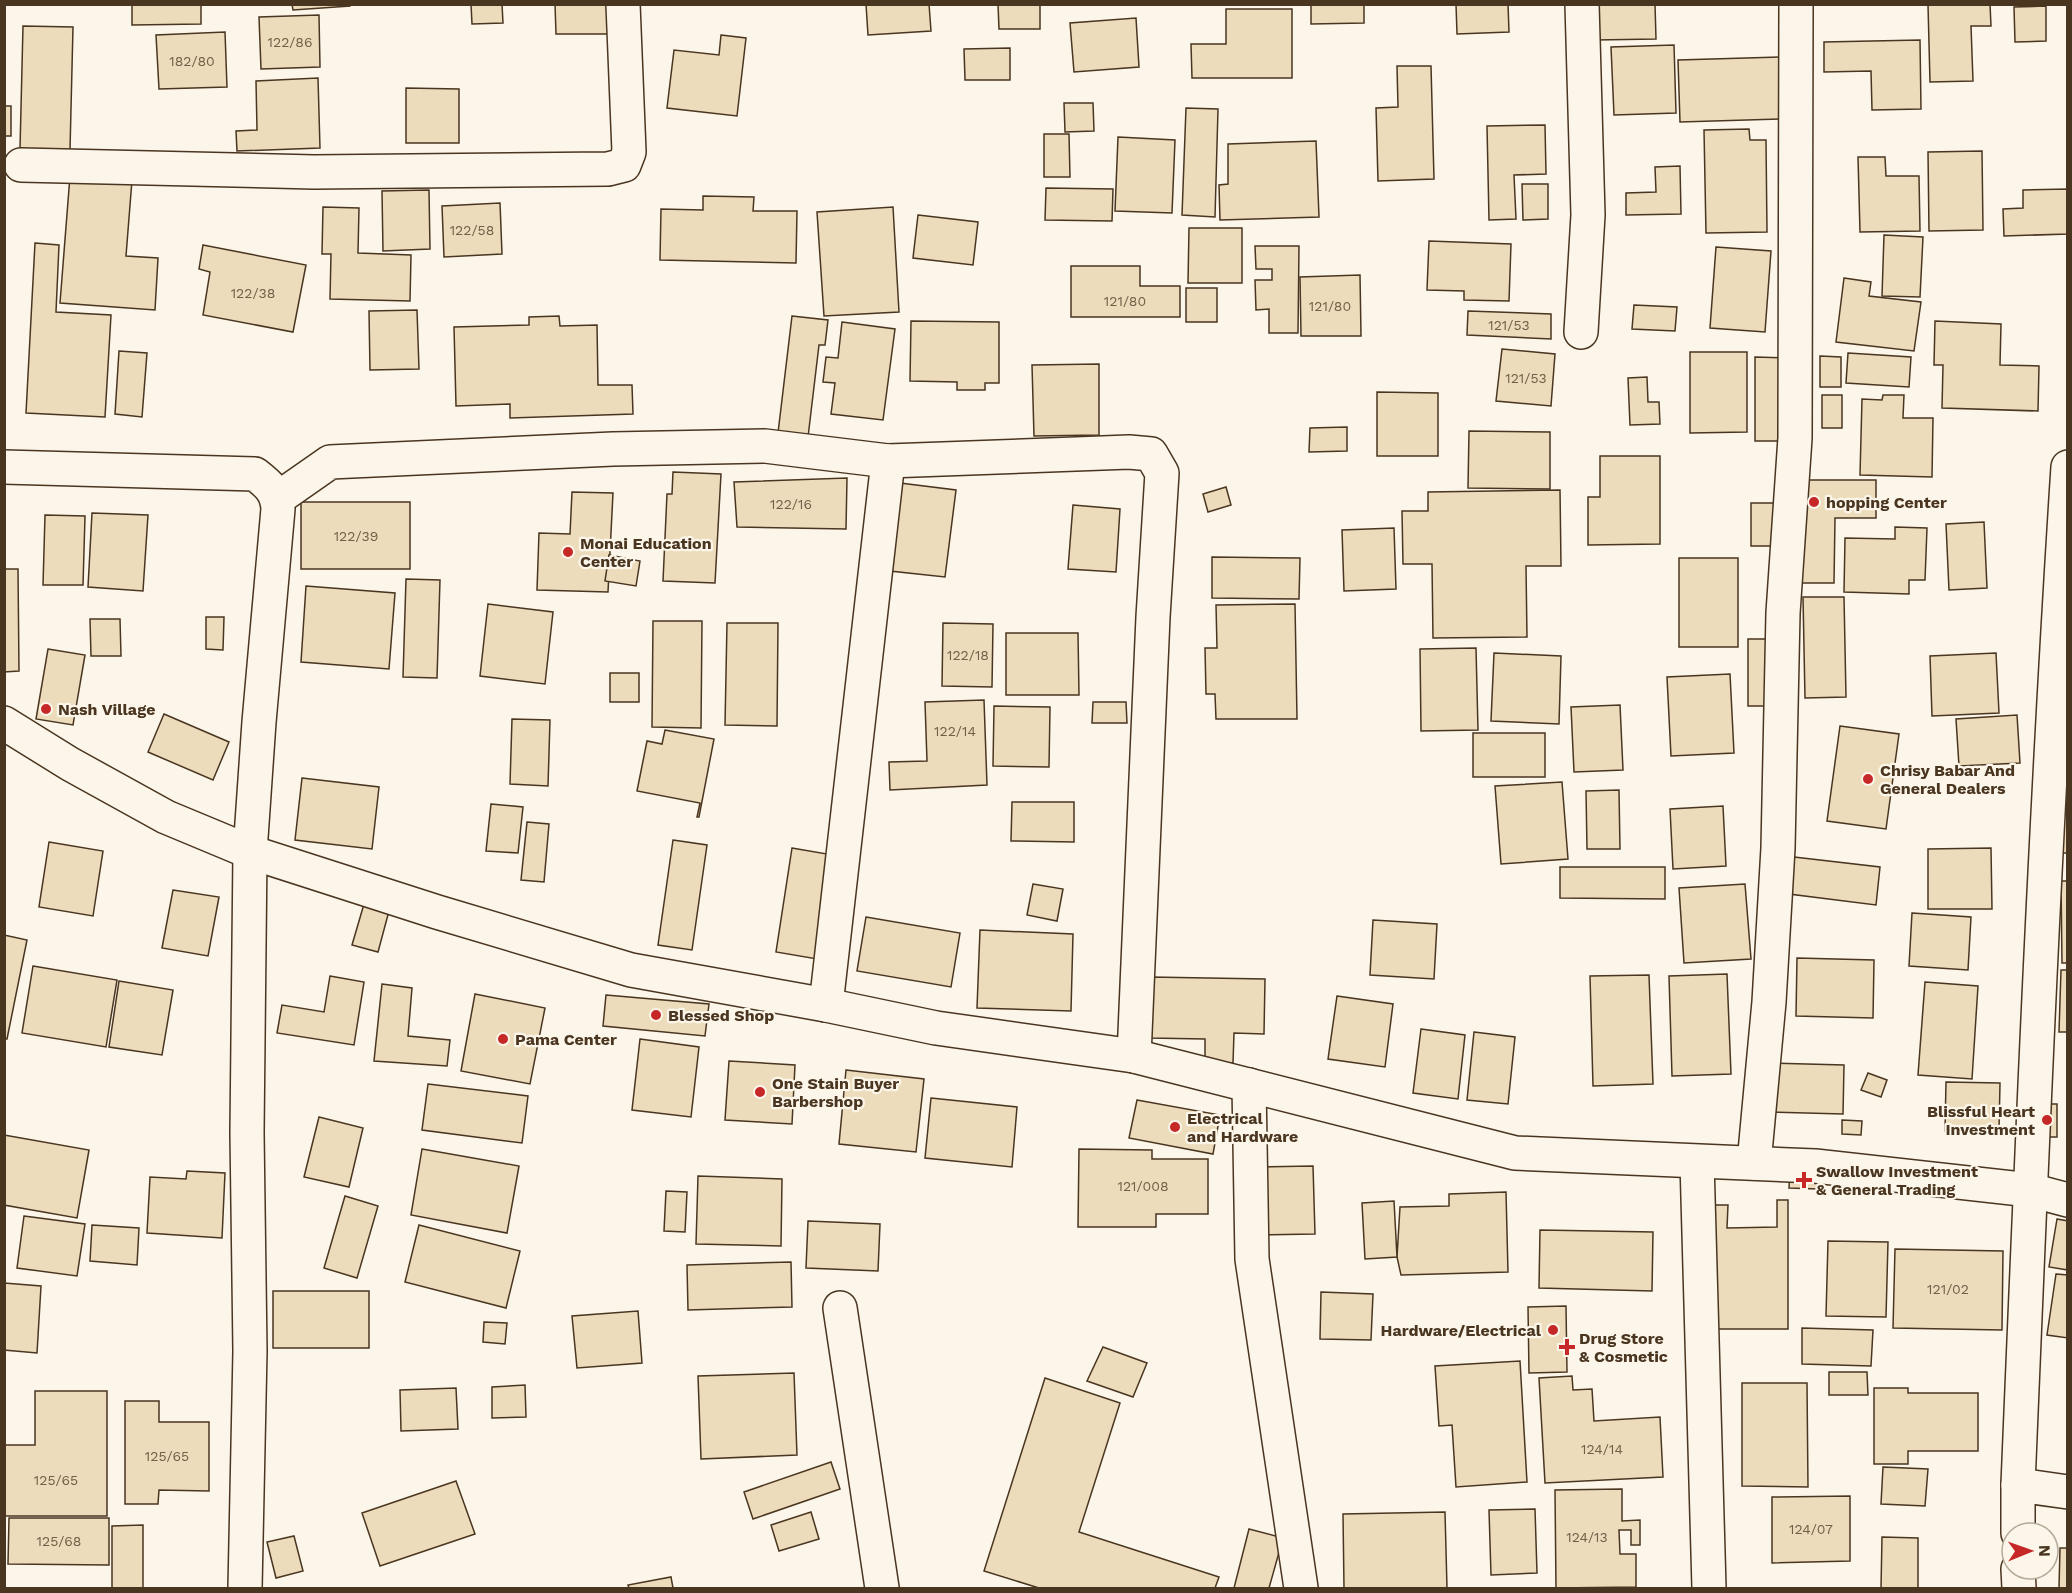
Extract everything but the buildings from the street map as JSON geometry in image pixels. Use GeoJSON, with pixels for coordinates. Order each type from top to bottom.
{"type":"FeatureCollection","features":[{"type":"Feature","properties":{"kind":"street"},"geometry":{"type":"LineString","coordinates":[[21,165],[314,172],[608,169],[624,165],[629,152],[622,4]]}},
{"type":"Feature","properties":{"kind":"street"},"geometry":{"type":"LineString","coordinates":[[1581,332],[1588,215],[1582,4]]}},
{"type":"Feature","properties":{"kind":"street"},"geometry":{"type":"LineString","coordinates":[[1754,1164],[1769,1002],[1778,848],[1783,613],[1795,438],[1796,4]]}},
{"type":"Feature","properties":{"kind":"street"},"geometry":{"type":"LineString","coordinates":[[278,499],[330,462],[613,449],[765,446],[888,461],[1130,452],[1151,454],[1162,473],[1153,617],[1134,1056]]}},
{"type":"Feature","properties":{"kind":"street"},"geometry":{"type":"LineString","coordinates":[[826,1005],[888,461]]}},
{"type":"Feature","properties":{"kind":"street"},"geometry":{"type":"LineString","coordinates":[[4,467],[255,474],[271,486],[278,499],[250,852],[247,1133],[250,1352],[245,1588]]}},
{"type":"Feature","properties":{"kind":"street"},"geometry":{"type":"LineString","coordinates":[[2018,1521],[2030,1190],[2067,467]]}},
{"type":"Feature","properties":{"kind":"street"},"geometry":{"type":"LineString","coordinates":[[4,723],[70,764],[166,817],[250,852],[437,912],[631,970],[826,1005],[936,1028],[1134,1056],[1515,1153],[1815,1166],[2030,1190],[2067,1200]]}},
{"type":"Feature","properties":{"kind":"street"},"geometry":{"type":"LineString","coordinates":[[1249,1085],[1252,1259],[1301,1588]]}},
{"type":"Feature","properties":{"kind":"street"},"geometry":{"type":"LineString","coordinates":[[1697,1162],[1709,1588]]}},
{"type":"Feature","properties":{"kind":"street"},"geometry":{"type":"LineString","coordinates":[[840,1308],[882,1588]]}},
{"type":"Feature","properties":{"kind":"street"},"geometry":{"type":"LineString","coordinates":[[2018,1485],[2067,1492]]}},
{"type":"Feature","properties":{"kind":"place","name":"hopping Center"},"geometry":{"type":"Point","coordinates":[1814,502]}},
{"type":"Feature","properties":{"kind":"place","name":"Monai Education Center"},"geometry":{"type":"Point","coordinates":[568,552]}},
{"type":"Feature","properties":{"kind":"place","name":"Nash Village"},"geometry":{"type":"Point","coordinates":[46,709]}},
{"type":"Feature","properties":{"kind":"place","name":"Chrisy Babar And General Dealers"},"geometry":{"type":"Point","coordinates":[1868,779]}},
{"type":"Feature","properties":{"kind":"place","name":"Blessed Shop"},"geometry":{"type":"Point","coordinates":[656,1015]}},
{"type":"Feature","properties":{"kind":"place","name":"Pama Center"},"geometry":{"type":"Point","coordinates":[503,1039]}},
{"type":"Feature","properties":{"kind":"place","name":"One Stain Buyer Barbershop"},"geometry":{"type":"Point","coordinates":[760,1092]}},
{"type":"Feature","properties":{"kind":"place","name":"Blissful Heart Investment"},"geometry":{"type":"Point","coordinates":[2047,1120]}},
{"type":"Feature","properties":{"kind":"place","name":"Electrical and Hardware"},"geometry":{"type":"Point","coordinates":[1175,1127]}},
{"type":"Feature","properties":{"kind":"place","name":"Swallow Investment & General Trading"},"geometry":{"type":"Point","coordinates":[1804,1180]}},
{"type":"Feature","properties":{"kind":"place","name":"Hardware/Electrical"},"geometry":{"type":"Point","coordinates":[1553,1330]}},
{"type":"Feature","properties":{"kind":"place","name":"Drug Store & Cosmetic"},"geometry":{"type":"Point","coordinates":[1567,1347]}}]}
